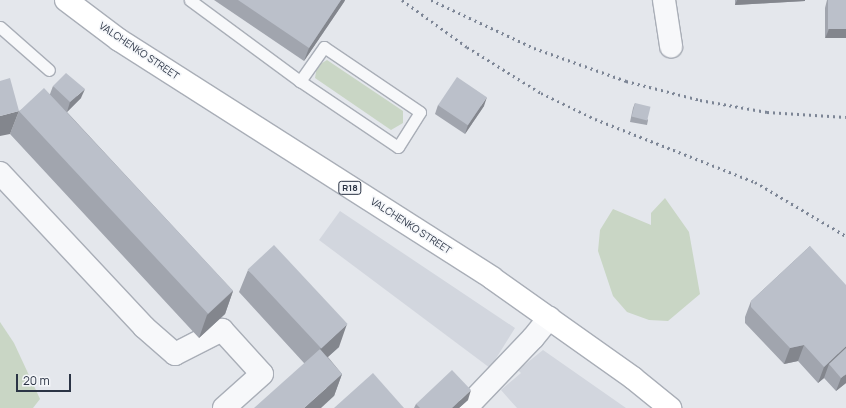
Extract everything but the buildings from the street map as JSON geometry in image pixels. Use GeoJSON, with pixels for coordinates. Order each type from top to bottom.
{"type":"FeatureCollection","features":[{"type":"Feature","properties":{"kind":"main road","name":"VALCHENKO STREET"},"geometry":{"type":"LineString","coordinates":[[66,0],[119,40],[492,278],[633,378],[670,408]]}},
{"type":"Feature","properties":{"kind":"street"},"geometry":{"type":"LineString","coordinates":[[664,0],[671,46]]}},
{"type":"Feature","properties":{"kind":"street"},"geometry":{"type":"LineString","coordinates":[[0,172],[144,327],[175,354],[222,330],[262,374],[224,408]]}},
{"type":"Feature","properties":{"kind":"street"},"geometry":{"type":"LineString","coordinates":[[466,408],[533,338],[549,318]]}},
{"type":"Feature","properties":{"kind":"lane"},"geometry":{"type":"LineString","coordinates":[[190,0],[300,81],[398,147],[420,112],[324,47],[300,81]]}},
{"type":"Feature","properties":{"kind":"lane"},"geometry":{"type":"LineString","coordinates":[[0,27],[49,70]]}},
{"type":"Feature","properties":{"kind":"shaded area"},"geometry":{"type":"Polygon","coordinates":[[[340,211],[515,328],[490,368],[319,240],[340,211]]]}},
{"type":"Feature","properties":{"kind":"shaded area"},"geometry":{"type":"Polygon","coordinates":[[[543,350],[626,408],[517,408],[501,390],[521,373],[518,370],[543,350]]]}},
{"type":"Feature","properties":{"kind":"green space"},"geometry":{"type":"Polygon","coordinates":[[[327,60],[403,111],[403,123],[391,130],[315,78],[317,66],[327,60]]]}},
{"type":"Feature","properties":{"kind":"green space"},"geometry":{"type":"Polygon","coordinates":[[[665,198],[689,232],[700,294],[668,321],[649,320],[627,312],[613,296],[598,251],[600,230],[613,209],[651,225],[651,213],[665,198]]]}},
{"type":"Feature","properties":{"kind":"green space"},"geometry":{"type":"Polygon","coordinates":[[[0,322],[14,343],[40,399],[33,408],[0,408],[0,322]]]}},
{"type":"Feature","properties":{"kind":"railway"},"geometry":{"type":"LineString","coordinates":[[402,0],[467,47],[541,93],[595,119],[755,182],[846,236]]}},
{"type":"Feature","properties":{"kind":"railway"},"geometry":{"type":"LineString","coordinates":[[431,0],[534,48],[626,81],[700,100],[767,112],[846,117]]}}]}
